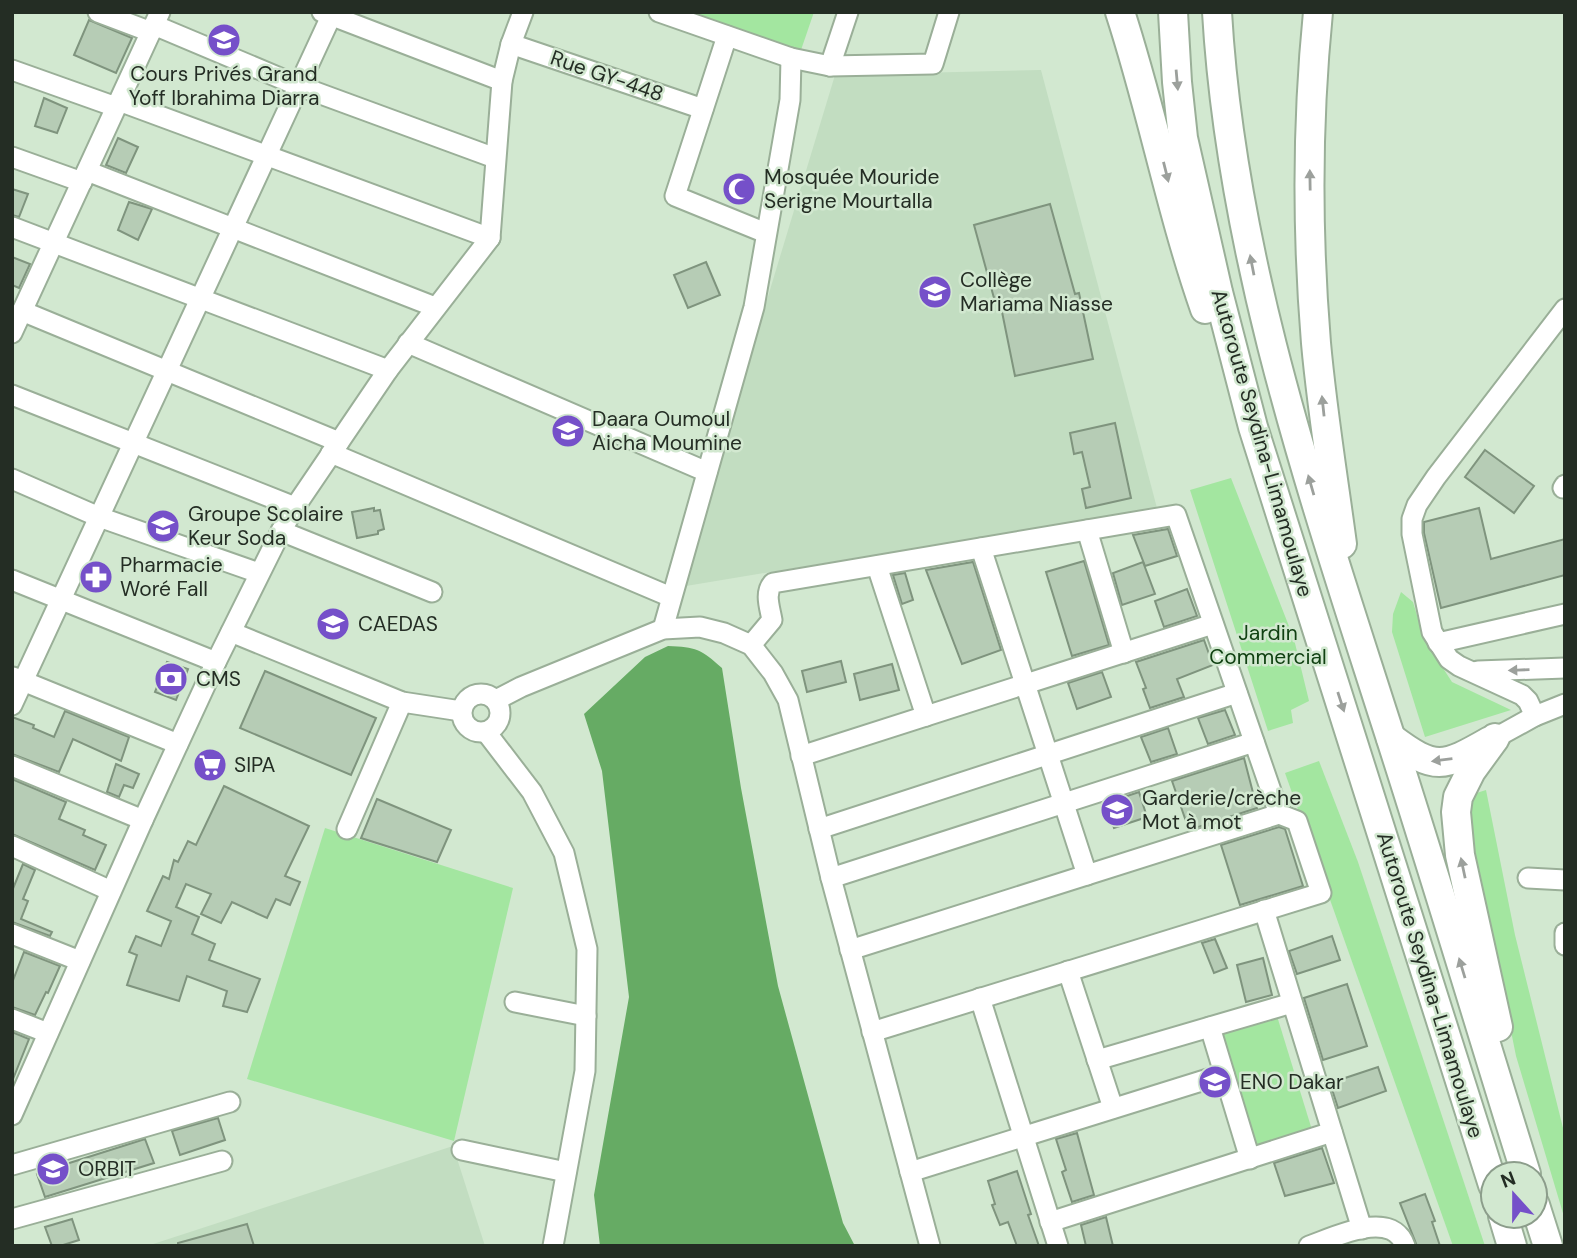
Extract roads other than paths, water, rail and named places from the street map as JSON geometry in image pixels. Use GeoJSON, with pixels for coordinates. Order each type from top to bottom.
{"type":"FeatureCollection","features":[{"type":"Feature","properties":{"kind":"highway"},"geometry":{"type":"LineString","coordinates":[[1120,12],[1153,121],[1191,269],[1223,358],[1253,427]]}},
{"type":"Feature","properties":{"kind":"highway","name":"Autoroute Seydina-Limamoulaye"},"geometry":{"type":"LineString","coordinates":[[1173,12],[1183,138],[1217,292],[1253,427],[1485,1160]]}},
{"type":"Feature","properties":{"kind":"highway"},"geometry":{"type":"LineString","coordinates":[[1217,12],[1226,119],[1258,293],[1317,507],[1360,643]]}},
{"type":"Feature","properties":{"kind":"highway"},"geometry":{"type":"LineString","coordinates":[[1318,12],[1309,157],[1314,316],[1325,425],[1360,643]]}},
{"type":"Feature","properties":{"kind":"highway","name":"Autoroute Seydina-Limamoulaye"},"geometry":{"type":"LineString","coordinates":[[1360,643],[1523,1160]]}},
{"type":"Feature","properties":{"kind":"highway"},"geometry":{"type":"LineString","coordinates":[[1391,738],[1414,755],[1436,763],[1465,754],[1495,738]]}},
{"type":"Feature","properties":{"kind":"highway"},"geometry":{"type":"LineString","coordinates":[[1495,738],[1478,759],[1458,797],[1456,829],[1492,1002],[1520,1115],[1525,1160]]}},
{"type":"Feature","properties":{"kind":"street"},"geometry":{"type":"LineString","coordinates":[[98,12],[155,23],[299,86],[495,158]]}},
{"type":"Feature","properties":{"kind":"street"},"geometry":{"type":"LineString","coordinates":[[659,12],[791,58],[830,66],[933,64],[949,12]]}},
{"type":"Feature","properties":{"kind":"street"},"geometry":{"type":"LineString","coordinates":[[830,66],[848,12]]}},
{"type":"Feature","properties":{"kind":"street"},"geometry":{"type":"LineString","coordinates":[[13,1111],[178,744],[281,531],[388,370],[490,238],[502,81],[519,13]]}},
{"type":"Feature","properties":{"kind":"street"},"geometry":{"type":"LineString","coordinates":[[12,705],[18,679],[61,600],[267,156],[329,14],[502,81]]}},
{"type":"Feature","properties":{"kind":"street"},"geometry":{"type":"LineString","coordinates":[[12,333],[20,306],[54,243],[155,23]]}},
{"type":"Feature","properties":{"kind":"street"},"geometry":{"type":"LineString","coordinates":[[727,36],[675,196],[766,233]]}},
{"type":"Feature","properties":{"kind":"street","name":"Rue GY-448"},"geometry":{"type":"LineString","coordinates":[[511,44],[703,109]]}},
{"type":"Feature","properties":{"kind":"street"},"geometry":{"type":"LineString","coordinates":[[663,629],[754,307],[790,100],[791,58]]}},
{"type":"Feature","properties":{"kind":"street"},"geometry":{"type":"LineString","coordinates":[[12,70],[267,156],[490,238]]}},
{"type":"Feature","properties":{"kind":"street"},"geometry":{"type":"LineString","coordinates":[[12,157],[84,176],[233,228],[435,307]]}},
{"type":"Feature","properties":{"kind":"street"},"geometry":{"type":"LineString","coordinates":[[12,227],[388,370]]}},
{"type":"Feature","properties":{"kind":"street"},"geometry":{"type":"LineString","coordinates":[[20,306],[671,597]]}},
{"type":"Feature","properties":{"kind":"street"},"geometry":{"type":"LineString","coordinates":[[1535,716],[1522,695],[1459,666],[1449,659],[1438,643],[1432,632],[1412,534],[1412,519],[1417,505],[1436,477],[1565,309]]}},
{"type":"Feature","properties":{"kind":"street"},"geometry":{"type":"LineString","coordinates":[[408,343],[707,472]]}},
{"type":"Feature","properties":{"kind":"street"},"geometry":{"type":"LineString","coordinates":[[12,395],[295,507]]}},
{"type":"Feature","properties":{"kind":"street"},"geometry":{"type":"LineString","coordinates":[[12,479],[99,517],[259,573]]}},
{"type":"Feature","properties":{"kind":"street"},"geometry":{"type":"LineString","coordinates":[[751,645],[772,620],[768,593],[773,583],[1175,515],[1279,814]]}},
{"type":"Feature","properties":{"kind":"street"},"geometry":{"type":"LineString","coordinates":[[1087,530],[1124,653]]}},
{"type":"Feature","properties":{"kind":"street"},"geometry":{"type":"LineString","coordinates":[[281,531],[432,592]]}},
{"type":"Feature","properties":{"kind":"street"},"geometry":{"type":"LineString","coordinates":[[981,548],[1087,875]]}},
{"type":"Feature","properties":{"kind":"street"},"geometry":{"type":"LineString","coordinates":[[877,566],[926,716]]}},
{"type":"Feature","properties":{"kind":"street"},"geometry":{"type":"LineString","coordinates":[[12,580],[216,662]]}},
{"type":"Feature","properties":{"kind":"street"},"geometry":{"type":"LineString","coordinates":[[1438,643],[1565,614]]}},
{"type":"Feature","properties":{"kind":"street"},"geometry":{"type":"LineString","coordinates":[[801,756],[1213,624]]}},
{"type":"Feature","properties":{"kind":"street"},"geometry":{"type":"LineString","coordinates":[[495,700],[663,629],[700,627],[724,633],[751,645],[773,673],[788,700],[831,878],[930,1246]]}},
{"type":"Feature","properties":{"kind":"street"},"geometry":{"type":"LineString","coordinates":[[231,632],[402,702],[461,711]]}},
{"type":"Feature","properties":{"kind":"street"},"geometry":{"type":"LineString","coordinates":[[1473,671],[1565,668]]}},
{"type":"Feature","properties":{"kind":"street"},"geometry":{"type":"LineString","coordinates":[[18,679],[178,744]]}},
{"type":"Feature","properties":{"kind":"street"},"geometry":{"type":"LineString","coordinates":[[479,693],[495,700],[500,708],[500,718],[495,727],[486,732],[468,729],[461,711],[470,696],[479,693]]}},
{"type":"Feature","properties":{"kind":"street"},"geometry":{"type":"LineString","coordinates":[[819,829],[1237,693]]}},
{"type":"Feature","properties":{"kind":"street"},"geometry":{"type":"LineString","coordinates":[[347,829],[402,702]]}},
{"type":"Feature","properties":{"kind":"street"},"geometry":{"type":"LineString","coordinates":[[1495,738],[1535,716],[1565,704]]}},
{"type":"Feature","properties":{"kind":"street"},"geometry":{"type":"LineString","coordinates":[[486,732],[532,792],[564,853],[587,949],[585,1071],[566,1172],[548,1244]]}},
{"type":"Feature","properties":{"kind":"street"},"geometry":{"type":"LineString","coordinates":[[831,878],[1254,742]]}},
{"type":"Feature","properties":{"kind":"street"},"geometry":{"type":"LineString","coordinates":[[12,766],[143,820]]}},
{"type":"Feature","properties":{"kind":"street"},"geometry":{"type":"LineString","coordinates":[[850,950],[1279,814],[1297,821],[1321,893],[872,1032]]}},
{"type":"Feature","properties":{"kind":"street"},"geometry":{"type":"LineString","coordinates":[[12,846],[111,891]]}},
{"type":"Feature","properties":{"kind":"street"},"geometry":{"type":"LineString","coordinates":[[1528,878],[1565,880]]}},
{"type":"Feature","properties":{"kind":"street"},"geometry":{"type":"LineString","coordinates":[[1264,910],[1362,1228]]}},
{"type":"Feature","properties":{"kind":"street"},"geometry":{"type":"LineString","coordinates":[[1565,933],[1565,945]]}},
{"type":"Feature","properties":{"kind":"street"},"geometry":{"type":"LineString","coordinates":[[12,934],[80,961]]}},
{"type":"Feature","properties":{"kind":"street"},"geometry":{"type":"LineString","coordinates":[[1068,971],[1113,1108]]}},
{"type":"Feature","properties":{"kind":"street"},"geometry":{"type":"LineString","coordinates":[[980,998],[1058,1246]]}},
{"type":"Feature","properties":{"kind":"street"},"geometry":{"type":"LineString","coordinates":[[515,1002],[586,1016]]}},
{"type":"Feature","properties":{"kind":"street"},"geometry":{"type":"LineString","coordinates":[[1097,1060],[1292,1003]]}},
{"type":"Feature","properties":{"kind":"street"},"geometry":{"type":"LineString","coordinates":[[12,1019],[48,1034]]}},
{"type":"Feature","properties":{"kind":"street"},"geometry":{"type":"LineString","coordinates":[[1210,1027],[1250,1159]]}},
{"type":"Feature","properties":{"kind":"street"},"geometry":{"type":"LineString","coordinates":[[910,1172],[1224,1073]]}},
{"type":"Feature","properties":{"kind":"street"},"geometry":{"type":"LineString","coordinates":[[12,1165],[230,1102]]}},
{"type":"Feature","properties":{"kind":"street"},"geometry":{"type":"LineString","coordinates":[[1050,1222],[1332,1132]]}},
{"type":"Feature","properties":{"kind":"street"},"geometry":{"type":"LineString","coordinates":[[462,1150],[566,1172]]}},
{"type":"Feature","properties":{"kind":"street"},"geometry":{"type":"LineString","coordinates":[[12,1219],[222,1161]]}},
{"type":"Feature","properties":{"kind":"street"},"geometry":{"type":"LineString","coordinates":[[1312,1245],[1362,1228],[1385,1226],[1394,1230],[1405,1246]]}},
{"type":"Feature","properties":{"kind":"place","name":"Cours Privés Grand Yoff Ibrahima Diarra"},"geometry":{"type":"Point","coordinates":[224,40]}},
{"type":"Feature","properties":{"kind":"place","name":"Mosquée Mouride Serigne Mourtalla"},"geometry":{"type":"Point","coordinates":[739,189]}},
{"type":"Feature","properties":{"kind":"place","name":"Collège Mariama Niasse"},"geometry":{"type":"Point","coordinates":[935,292]}},
{"type":"Feature","properties":{"kind":"place","name":"Daara Oumoul Aicha Moumine"},"geometry":{"type":"Point","coordinates":[568,431]}},
{"type":"Feature","properties":{"kind":"place","name":"Groupe Scolaire Keur Soda"},"geometry":{"type":"Point","coordinates":[163,526]}},
{"type":"Feature","properties":{"kind":"place","name":"Pharmacie Woré Fall"},"geometry":{"type":"Point","coordinates":[96,577]}},
{"type":"Feature","properties":{"kind":"place","name":"CAEDAS"},"geometry":{"type":"Point","coordinates":[333,624]}},
{"type":"Feature","properties":{"kind":"place","name":"CMS"},"geometry":{"type":"Point","coordinates":[171,679]}},
{"type":"Feature","properties":{"kind":"place","name":"SIPA"},"geometry":{"type":"Point","coordinates":[210,765]}},
{"type":"Feature","properties":{"kind":"place","name":"Garderie/crèche Mot à mot"},"geometry":{"type":"Point","coordinates":[1117,810]}},
{"type":"Feature","properties":{"kind":"place","name":"ENO Dakar"},"geometry":{"type":"Point","coordinates":[1215,1082]}},
{"type":"Feature","properties":{"kind":"place","name":"ORBIT"},"geometry":{"type":"Point","coordinates":[53,1169]}},
{"type":"Feature","properties":{"kind":"park label","name":"Jardin Commercial"},"geometry":{"type":"Point","coordinates":[1268,645]}}]}
